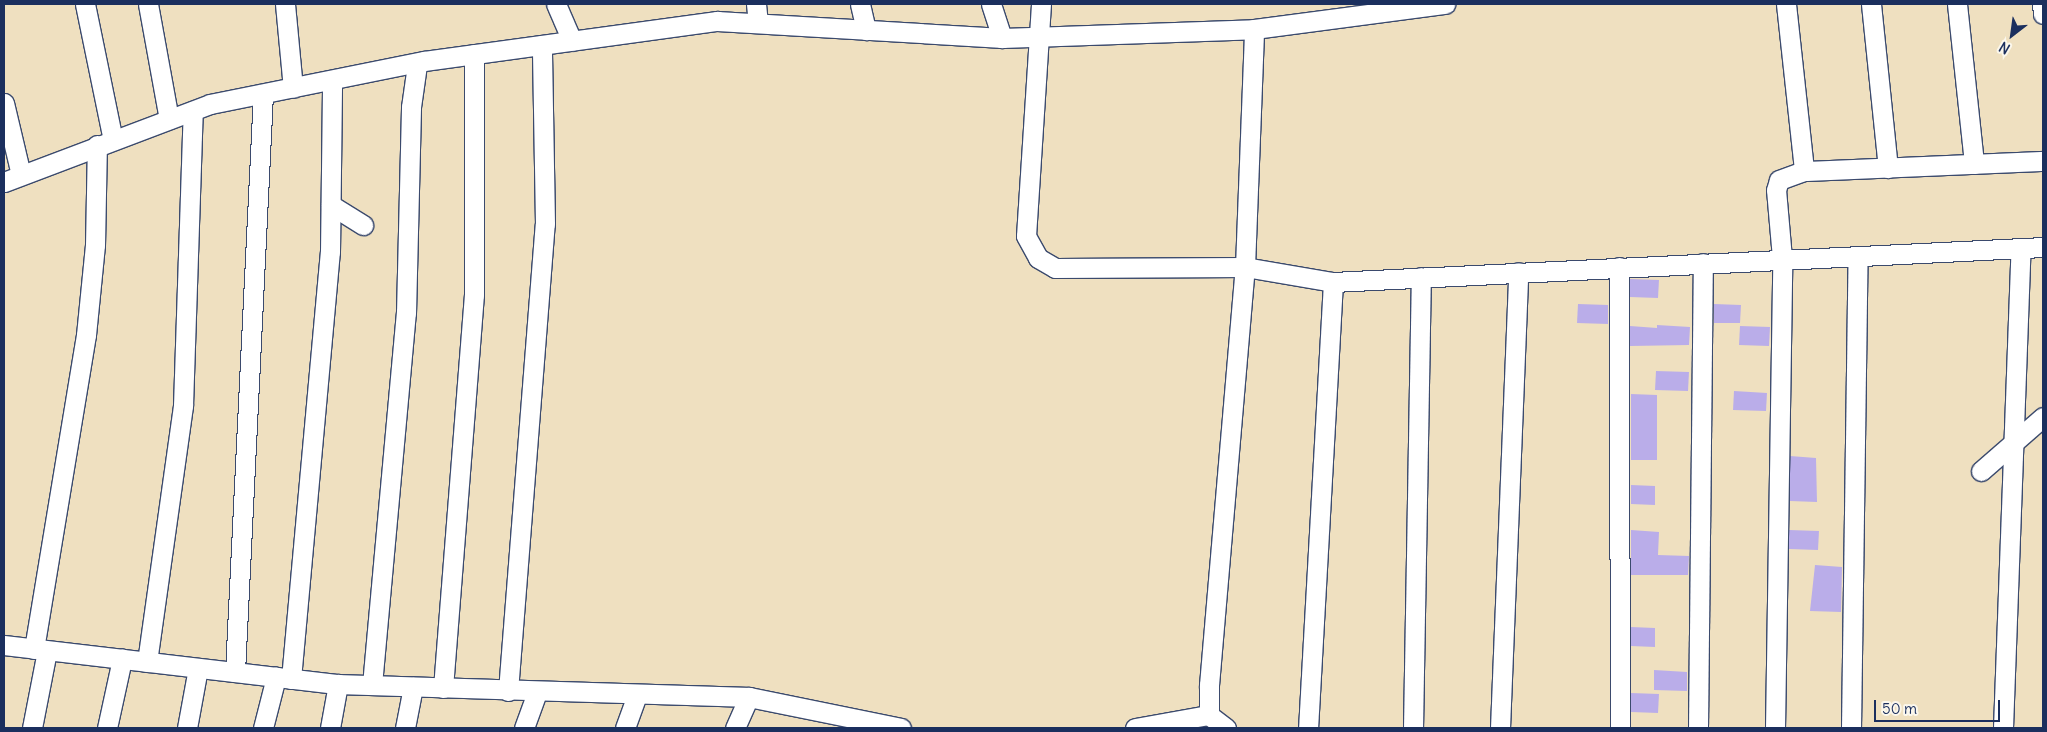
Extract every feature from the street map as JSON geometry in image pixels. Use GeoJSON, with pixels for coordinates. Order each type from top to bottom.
{"type":"FeatureCollection","features":[{"type":"Feature","properties":{"kind":"street"},"geometry":{"type":"LineString","coordinates":[[32,728],[41,650],[86,335],[105,143],[85,4]]}},
{"type":"Feature","properties":{"kind":"street"},"geometry":{"type":"LineString","coordinates":[[148,4],[169,119]]}},
{"type":"Feature","properties":{"kind":"street"},"geometry":{"type":"LineString","coordinates":[[556,4],[572,41]]}},
{"type":"Feature","properties":{"kind":"street"},"geometry":{"type":"LineString","coordinates":[[756,4],[758,24]]}},
{"type":"Feature","properties":{"kind":"street"},"geometry":{"type":"LineString","coordinates":[[860,4],[866,30]]}},
{"type":"Feature","properties":{"kind":"street"},"geometry":{"type":"LineString","coordinates":[[990,4],[1002,38]]}},
{"type":"Feature","properties":{"kind":"street"},"geometry":{"type":"LineString","coordinates":[[1041,4],[1041,36],[1026,236],[1038,258],[1055,268],[1245,267],[1333,282],[1782,258],[2043,247]]}},
{"type":"Feature","properties":{"kind":"street"},"geometry":{"type":"LineString","coordinates":[[4,102],[12,178],[169,119],[193,111],[263,94],[474,54],[717,21],[1002,38],[1254,29],[1353,9],[1445,4]]}},
{"type":"Feature","properties":{"kind":"street"},"geometry":{"type":"LineString","coordinates":[[1786,4],[1804,171]]}},
{"type":"Feature","properties":{"kind":"street"},"geometry":{"type":"LineString","coordinates":[[1872,4],[1888,168]]}},
{"type":"Feature","properties":{"kind":"street"},"geometry":{"type":"LineString","coordinates":[[1957,4],[1974,164]]}},
{"type":"Feature","properties":{"kind":"street"},"geometry":{"type":"LineString","coordinates":[[2042,4],[2043,14]]}},
{"type":"Feature","properties":{"kind":"street"},"geometry":{"type":"LineString","coordinates":[[290,7],[293,88]]}},
{"type":"Feature","properties":{"kind":"street"},"geometry":{"type":"LineString","coordinates":[[1209,715],[1208,685],[1245,267],[1254,29]]}},
{"type":"Feature","properties":{"kind":"street"},"geometry":{"type":"LineString","coordinates":[[508,691],[545,224],[542,45]]}},
{"type":"Feature","properties":{"kind":"street"},"geometry":{"type":"LineString","coordinates":[[443,688],[474,294],[474,54]]}},
{"type":"Feature","properties":{"kind":"street"},"geometry":{"type":"LineString","coordinates":[[372,685],[406,313],[411,107],[417,65]]}},
{"type":"Feature","properties":{"kind":"street"},"geometry":{"type":"LineString","coordinates":[[263,728],[284,678],[330,252],[332,80]]}},
{"type":"Feature","properties":{"kind":"street"},"geometry":{"type":"LineString","coordinates":[[235,672],[263,94]]}},
{"type":"Feature","properties":{"kind":"street"},"geometry":{"type":"LineString","coordinates":[[147,662],[183,406],[193,111]]}},
{"type":"Feature","properties":{"kind":"street"},"geometry":{"type":"LineString","coordinates":[[1775,728],[1782,258],[1776,190],[1779,180],[1804,171],[2043,160]]}},
{"type":"Feature","properties":{"kind":"street"},"geometry":{"type":"LineString","coordinates":[[330,205],[362,225]]}},
{"type":"Feature","properties":{"kind":"street"},"geometry":{"type":"LineString","coordinates":[[2003,728],[2021,248]]}},
{"type":"Feature","properties":{"kind":"street"},"geometry":{"type":"LineString","coordinates":[[1851,728],[1858,256]]}},
{"type":"Feature","properties":{"kind":"street"},"geometry":{"type":"LineString","coordinates":[[1698,728],[1703,263]]}},
{"type":"Feature","properties":{"kind":"street"},"geometry":{"type":"LineString","coordinates":[[1619,267],[1620,728]]}},
{"type":"Feature","properties":{"kind":"street"},"geometry":{"type":"LineString","coordinates":[[1500,728],[1518,272]]}},
{"type":"Feature","properties":{"kind":"street"},"geometry":{"type":"LineString","coordinates":[[1413,728],[1421,277]]}},
{"type":"Feature","properties":{"kind":"street"},"geometry":{"type":"LineString","coordinates":[[1308,728],[1333,282]]}},
{"type":"Feature","properties":{"kind":"street"},"geometry":{"type":"LineString","coordinates":[[1981,471],[2043,417]]}},
{"type":"Feature","properties":{"kind":"street"},"geometry":{"type":"LineString","coordinates":[[4,645],[338,684],[537,692],[749,697],[901,728]]}},
{"type":"Feature","properties":{"kind":"street"},"geometry":{"type":"LineString","coordinates":[[107,728],[122,659]]}},
{"type":"Feature","properties":{"kind":"street"},"geometry":{"type":"LineString","coordinates":[[187,728],[198,668]]}},
{"type":"Feature","properties":{"kind":"street"},"geometry":{"type":"LineString","coordinates":[[330,728],[338,684]]}},
{"type":"Feature","properties":{"kind":"street"},"geometry":{"type":"LineString","coordinates":[[405,728],[413,687]]}},
{"type":"Feature","properties":{"kind":"street"},"geometry":{"type":"LineString","coordinates":[[524,728],[537,692]]}},
{"type":"Feature","properties":{"kind":"street"},"geometry":{"type":"LineString","coordinates":[[625,728],[637,695]]}},
{"type":"Feature","properties":{"kind":"street"},"geometry":{"type":"LineString","coordinates":[[735,728],[749,697]]}},
{"type":"Feature","properties":{"kind":"street"},"geometry":{"type":"LineString","coordinates":[[1134,728],[1209,715],[1226,728]]}},
{"type":"Feature","properties":{"kind":"building"},"geometry":{"type":"Polygon","coordinates":[[[1630,279],[1659,280],[1658,298],[1630,297],[1630,279]]]}},
{"type":"Feature","properties":{"kind":"building"},"geometry":{"type":"Polygon","coordinates":[[[1578,304],[1608,305],[1608,324],[1577,323],[1578,304]]]}},
{"type":"Feature","properties":{"kind":"building"},"geometry":{"type":"Polygon","coordinates":[[[1714,304],[1741,305],[1740,323],[1714,323],[1714,304]]]}},
{"type":"Feature","properties":{"kind":"building"},"geometry":{"type":"Polygon","coordinates":[[[1657,325],[1690,327],[1689,345],[1630,346],[1630,326],[1657,328],[1657,325]]]}},
{"type":"Feature","properties":{"kind":"building"},"geometry":{"type":"Polygon","coordinates":[[[1740,326],[1770,327],[1769,346],[1739,345],[1740,326]]]}},
{"type":"Feature","properties":{"kind":"building"},"geometry":{"type":"Polygon","coordinates":[[[1656,371],[1689,372],[1688,391],[1655,390],[1656,371]]]}},
{"type":"Feature","properties":{"kind":"building"},"geometry":{"type":"Polygon","coordinates":[[[1734,391],[1767,393],[1766,411],[1733,410],[1734,391]]]}},
{"type":"Feature","properties":{"kind":"building"},"geometry":{"type":"Polygon","coordinates":[[[1631,394],[1657,395],[1657,460],[1631,460],[1631,394]]]}},
{"type":"Feature","properties":{"kind":"building"},"geometry":{"type":"Polygon","coordinates":[[[1790,456],[1816,458],[1817,502],[1790,501],[1790,456]]]}},
{"type":"Feature","properties":{"kind":"building"},"geometry":{"type":"Polygon","coordinates":[[[1631,485],[1655,486],[1655,505],[1631,504],[1631,485]]]}},
{"type":"Feature","properties":{"kind":"building"},"geometry":{"type":"Polygon","coordinates":[[[1631,530],[1659,532],[1658,555],[1689,556],[1688,575],[1631,575],[1631,530]]]}},
{"type":"Feature","properties":{"kind":"building"},"geometry":{"type":"Polygon","coordinates":[[[1789,530],[1819,531],[1818,550],[1789,549],[1789,530]]]}},
{"type":"Feature","properties":{"kind":"building"},"geometry":{"type":"Polygon","coordinates":[[[1815,565],[1842,567],[1841,612],[1810,611],[1815,565]]]}},
{"type":"Feature","properties":{"kind":"building"},"geometry":{"type":"Polygon","coordinates":[[[1631,627],[1655,628],[1655,647],[1631,646],[1631,627]]]}},
{"type":"Feature","properties":{"kind":"building"},"geometry":{"type":"Polygon","coordinates":[[[1654,670],[1687,672],[1687,691],[1654,690],[1654,670]]]}},
{"type":"Feature","properties":{"kind":"building"},"geometry":{"type":"Polygon","coordinates":[[[1631,693],[1659,694],[1658,713],[1631,712],[1631,693]]]}}]}
